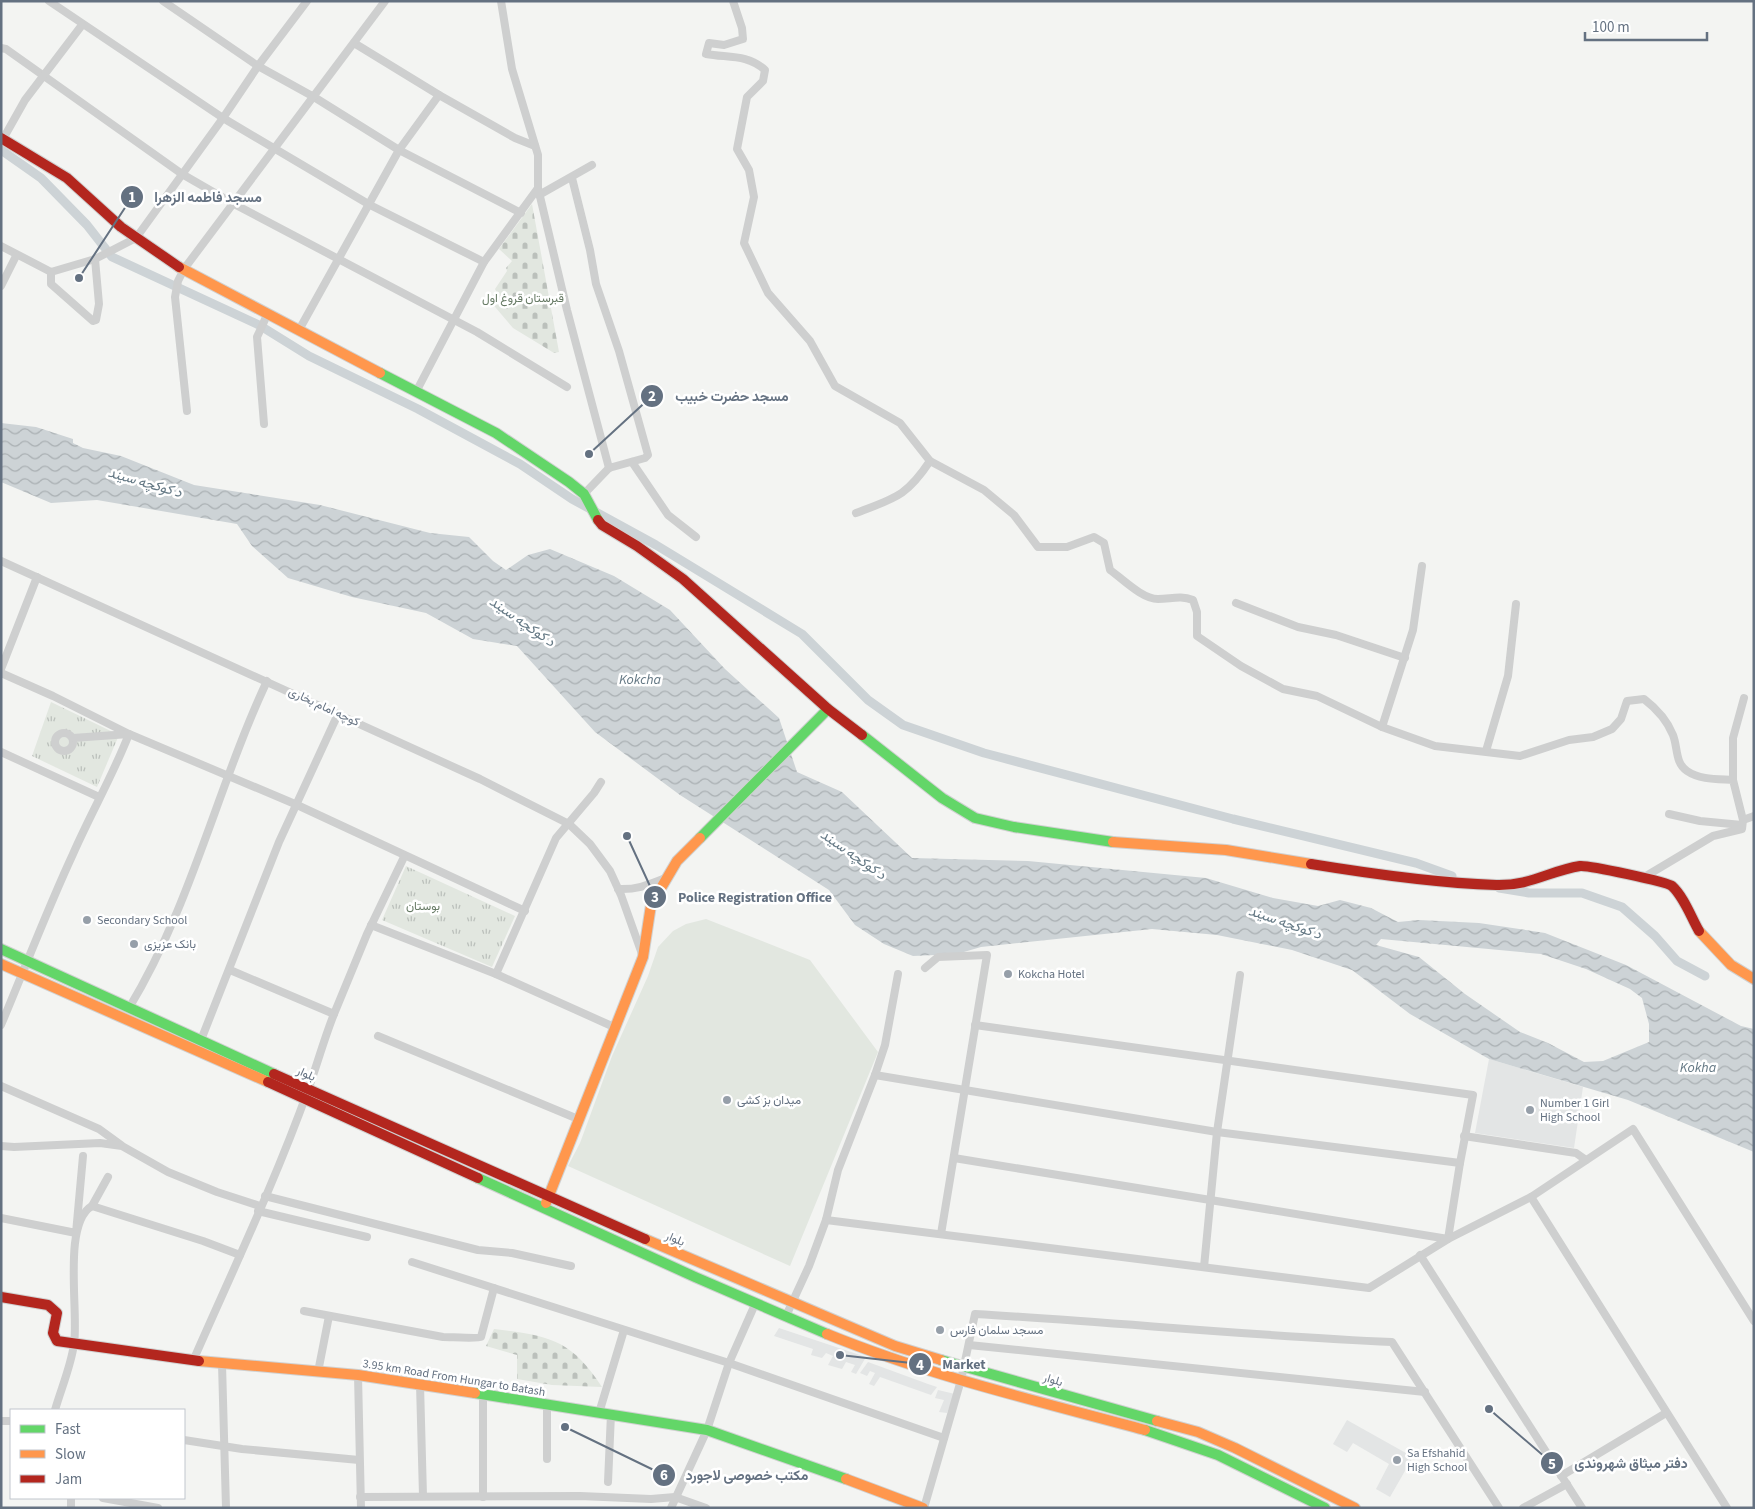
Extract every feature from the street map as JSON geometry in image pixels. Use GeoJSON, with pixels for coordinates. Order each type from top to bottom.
{"type":"FeatureCollection","features":[{"type":"Feature","properties":{"kind":"street"},"geometry":{"type":"LineString","coordinates":[[49,1],[82,25],[223,118],[275,147],[370,205],[484,262]]}},
{"type":"Feature","properties":{"kind":"street"},"geometry":{"type":"LineString","coordinates":[[163,1],[258,66],[314,97],[399,150],[521,213]]}},
{"type":"Feature","properties":{"kind":"street"},"geometry":{"type":"LineString","coordinates":[[1,246],[16,256],[51,272],[95,259],[136,238],[223,118],[258,66],[307,1]]}},
{"type":"Feature","properties":{"kind":"street"},"geometry":{"type":"LineString","coordinates":[[187,411],[175,297],[178,281],[184,269],[386,1]]}},
{"type":"Feature","properties":{"kind":"street"},"geometry":{"type":"LineString","coordinates":[[501,1],[512,69],[538,155],[539,192],[567,310],[609,468]]}},
{"type":"Feature","properties":{"kind":"street"},"geometry":{"type":"LineString","coordinates":[[733,1],[742,28],[743,39],[724,45],[708,43],[706,54],[738,56],[756,62],[765,70],[763,81],[747,97],[736,149],[749,170],[754,197],[744,243],[768,293],[810,341],[835,386],[900,423],[930,461],[984,490],[1014,514],[1038,547],[1067,547],[1094,537],[1104,543],[1110,570],[1141,593],[1156,599],[1183,596],[1193,600],[1197,612],[1197,636],[1241,666],[1283,689],[1317,696],[1382,727],[1435,746],[1520,756],[1569,740],[1593,737],[1612,729],[1621,719],[1627,701],[1644,699],[1665,719],[1673,736],[1679,763],[1688,771],[1705,778],[1733,780]]}},
{"type":"Feature","properties":{"kind":"street"},"geometry":{"type":"LineString","coordinates":[[82,25],[25,100],[2,138],[67,178],[136,238],[265,319],[299,330],[496,434],[569,482],[584,494],[592,514],[602,526],[637,546],[682,579],[828,709],[942,798],[975,818],[1014,827],[1105,841],[1226,850],[1368,873],[1494,885],[1520,885],[1581,866],[1603,868],[1641,879],[1659,880],[1671,884],[1700,932],[1731,965],[1754,979]]}},
{"type":"Feature","properties":{"kind":"street"},"geometry":{"type":"LineString","coordinates":[[354,43],[439,95],[515,138],[535,146]]}},
{"type":"Feature","properties":{"kind":"street"},"geometry":{"type":"LineString","coordinates":[[1,48],[6,49],[44,74],[182,174],[234,204],[455,321],[567,387]]}},
{"type":"Feature","properties":{"kind":"street"},"geometry":{"type":"LineString","coordinates":[[299,330],[399,150],[439,95]]}},
{"type":"Feature","properties":{"kind":"street"},"geometry":{"type":"LineString","coordinates":[[416,392],[455,321],[484,262],[521,213],[539,192],[572,178],[592,165]]}},
{"type":"Feature","properties":{"kind":"street"},"geometry":{"type":"LineString","coordinates":[[572,178],[590,250],[596,284],[619,351],[648,455],[645,458],[609,468],[584,494]]}},
{"type":"Feature","properties":{"kind":"street"},"geometry":{"type":"LineString","coordinates":[[1,286],[16,256]]}},
{"type":"Feature","properties":{"kind":"street"},"geometry":{"type":"LineString","coordinates":[[51,272],[51,284],[93,320],[96,320],[99,304],[95,259]]}},
{"type":"Feature","properties":{"kind":"street"},"geometry":{"type":"LineString","coordinates":[[264,424],[257,337],[265,319]]}},
{"type":"Feature","properties":{"kind":"street"},"geometry":{"type":"LineString","coordinates":[[856,513],[903,494],[915,483],[930,461]]}},
{"type":"Feature","properties":{"kind":"street"},"geometry":{"type":"LineString","coordinates":[[632,462],[668,515],[696,537]]}},
{"type":"Feature","properties":{"kind":"street","name":"کوچه امام بخاری"},"geometry":{"type":"LineString","coordinates":[[1,561],[480,778],[569,824],[590,844],[610,871],[643,957]]}},
{"type":"Feature","properties":{"kind":"street"},"geometry":{"type":"LineString","coordinates":[[1382,727],[1413,630],[1422,566]]}},
{"type":"Feature","properties":{"kind":"street"},"geometry":{"type":"LineString","coordinates":[[1,669],[37,577]]}},
{"type":"Feature","properties":{"kind":"street"},"geometry":{"type":"LineString","coordinates":[[1236,603],[1298,628],[1336,635],[1405,658]]}},
{"type":"Feature","properties":{"kind":"street"},"geometry":{"type":"LineString","coordinates":[[1486,751],[1508,676],[1516,604]]}},
{"type":"Feature","properties":{"kind":"street"},"geometry":{"type":"LineString","coordinates":[[1,674],[53,696],[129,734],[295,804],[404,857],[525,912]]}},
{"type":"Feature","properties":{"kind":"street"},"geometry":{"type":"LineString","coordinates":[[129,1008],[153,967],[197,864],[229,776],[267,681]]}},
{"type":"Feature","properties":{"kind":"street"},"geometry":{"type":"LineString","coordinates":[[1641,879],[1714,836],[1742,830],[1743,822],[1733,780],[1733,738],[1744,698]]}},
{"type":"Feature","properties":{"kind":"street"},"geometry":{"type":"LineString","coordinates":[[543,1208],[643,957],[651,905],[677,861],[706,830],[794,746],[828,709]]}},
{"type":"Feature","properties":{"kind":"street"},"geometry":{"type":"LineString","coordinates":[[201,1040],[295,804],[338,714]]}},
{"type":"Feature","properties":{"kind":"street"},"geometry":{"type":"LineString","coordinates":[[73,738],[129,734]]}},
{"type":"Feature","properties":{"kind":"street"},"geometry":{"type":"LineString","coordinates":[[1,1025],[99,797],[116,767],[129,734]]}},
{"type":"Feature","properties":{"kind":"street"},"geometry":{"type":"LineString","coordinates":[[1,752],[99,797]]}},
{"type":"Feature","properties":{"kind":"street"},"geometry":{"type":"LineString","coordinates":[[496,974],[525,912],[556,838],[601,782]]}},
{"type":"Feature","properties":{"kind":"street"},"geometry":{"type":"LineString","coordinates":[[1669,814],[1700,821],[1743,822],[1754,816]]}},
{"type":"Feature","properties":{"kind":"street"},"geometry":{"type":"LineString","coordinates":[[193,1361],[265,1196],[306,1094],[334,1014],[371,925],[404,857]]}},
{"type":"Feature","properties":{"kind":"street"},"geometry":{"type":"LineString","coordinates":[[618,888],[633,890],[668,876]]}},
{"type":"Feature","properties":{"kind":"street"},"geometry":{"type":"LineString","coordinates":[[371,925],[496,974],[614,1028]]}},
{"type":"Feature","properties":{"kind":"street","name":"بلوار"},"geometry":{"type":"LineString","coordinates":[[1,949],[201,1040],[233,1061]]}},
{"type":"Feature","properties":{"kind":"street"},"geometry":{"type":"LineString","coordinates":[[925,968],[938,957],[987,955],[941,1234]]}},
{"type":"Feature","properties":{"kind":"street","name":"بلوار"},"geometry":{"type":"LineString","coordinates":[[1,964],[233,1061],[543,1208],[786,1316],[872,1352],[961,1380],[1168,1436],[1218,1455],[1325,1508]]}},
{"type":"Feature","properties":{"kind":"street"},"geometry":{"type":"LineString","coordinates":[[230,970],[334,1014]]}},
{"type":"Feature","properties":{"kind":"street"},"geometry":{"type":"LineString","coordinates":[[786,1316],[800,1288],[826,1220],[838,1170],[885,1045],[898,974]]}},
{"type":"Feature","properties":{"kind":"street"},"geometry":{"type":"LineString","coordinates":[[1204,1267],[1217,1132],[1240,975]]}},
{"type":"Feature","properties":{"kind":"street"},"geometry":{"type":"LineString","coordinates":[[975,1025],[1473,1095],[1464,1136],[1448,1239]]}},
{"type":"Feature","properties":{"kind":"street"},"geometry":{"type":"LineString","coordinates":[[378,1036],[578,1119]]}},
{"type":"Feature","properties":{"kind":"street"},"geometry":{"type":"LineString","coordinates":[[875,1075],[1217,1132],[1460,1163]]}},
{"type":"Feature","properties":{"kind":"street"},"geometry":{"type":"LineString","coordinates":[[1,1086],[99,1129],[122,1146],[168,1172],[259,1208],[367,1237]]}},
{"type":"Feature","properties":{"kind":"street","name":"بلوار"},"geometry":{"type":"LineString","coordinates":[[306,1094],[549,1195],[609,1224],[895,1346],[1074,1399],[1198,1432],[1235,1448],[1355,1508]]}},
{"type":"Feature","properties":{"kind":"street"},"geometry":{"type":"LineString","coordinates":[[826,1220],[1370,1288],[1448,1239],[1531,1197],[1633,1129],[1754,1322]]}},
{"type":"Feature","properties":{"kind":"street"},"geometry":{"type":"LineString","coordinates":[[1464,1136],[1576,1153],[1586,1160]]}},
{"type":"Feature","properties":{"kind":"street"},"geometry":{"type":"LineString","coordinates":[[1,1146],[100,1143],[122,1146]]}},
{"type":"Feature","properties":{"kind":"street"},"geometry":{"type":"LineString","coordinates":[[54,1409],[74,1343],[76,1233],[83,1156]]}},
{"type":"Feature","properties":{"kind":"street"},"geometry":{"type":"LineString","coordinates":[[954,1158],[1448,1239]]}},
{"type":"Feature","properties":{"kind":"street"},"geometry":{"type":"LineString","coordinates":[[76,1233],[85,1212],[92,1206],[108,1177]]}},
{"type":"Feature","properties":{"kind":"street"},"geometry":{"type":"LineString","coordinates":[[265,1196],[478,1250],[512,1253],[571,1266]]}},
{"type":"Feature","properties":{"kind":"street"},"geometry":{"type":"LineString","coordinates":[[1531,1197],[1727,1508]]}},
{"type":"Feature","properties":{"kind":"street"},"geometry":{"type":"LineString","coordinates":[[92,1206],[240,1254]]}},
{"type":"Feature","properties":{"kind":"street"},"geometry":{"type":"LineString","coordinates":[[1,1218],[76,1233]]}},
{"type":"Feature","properties":{"kind":"street"},"geometry":{"type":"LineString","coordinates":[[1420,1255],[1582,1508]]}},
{"type":"Feature","properties":{"kind":"street"},"geometry":{"type":"LineString","coordinates":[[412,1262],[729,1364],[944,1438]]}},
{"type":"Feature","properties":{"kind":"street"},"geometry":{"type":"LineString","coordinates":[[304,1312],[443,1337],[461,1336],[477,1339],[481,1337],[494,1288]]}},
{"type":"Feature","properties":{"kind":"street","name":"3.95 km Road From Hungar to Batash"},"geometry":{"type":"LineString","coordinates":[[1,1297],[48,1305],[57,1313],[54,1333],[58,1341],[193,1361],[358,1375],[483,1393],[547,1406],[611,1414],[707,1430],[807,1464],[923,1508]]}},
{"type":"Feature","properties":{"kind":"street"},"geometry":{"type":"LineString","coordinates":[[670,1508],[707,1430],[729,1364],[756,1302]]}},
{"type":"Feature","properties":{"kind":"street"},"geometry":{"type":"LineString","coordinates":[[923,1508],[961,1380],[975,1314],[1087,1320],[1272,1337],[1392,1342],[1499,1508]]}},
{"type":"Feature","properties":{"kind":"street"},"geometry":{"type":"LineString","coordinates":[[318,1372],[329,1316]]}},
{"type":"Feature","properties":{"kind":"street"},"geometry":{"type":"LineString","coordinates":[[599,1413],[624,1330]]}},
{"type":"Feature","properties":{"kind":"street"},"geometry":{"type":"LineString","coordinates":[[968,1344],[1425,1392]]}},
{"type":"Feature","properties":{"kind":"street"},"geometry":{"type":"LineString","coordinates":[[222,1364],[226,1508]]}},
{"type":"Feature","properties":{"kind":"street"},"geometry":{"type":"LineString","coordinates":[[358,1375],[361,1508]]}},
{"type":"Feature","properties":{"kind":"street"},"geometry":{"type":"LineString","coordinates":[[420,1384],[423,1496]]}},
{"type":"Feature","properties":{"kind":"street"},"geometry":{"type":"LineString","coordinates":[[483,1393],[483,1497]]}},
{"type":"Feature","properties":{"kind":"street"},"geometry":{"type":"LineString","coordinates":[[546,1459],[547,1406]]}},
{"type":"Feature","properties":{"kind":"street"},"geometry":{"type":"LineString","coordinates":[[1561,1476],[1666,1413]]}},
{"type":"Feature","properties":{"kind":"street"},"geometry":{"type":"LineString","coordinates":[[608,1482],[611,1414]]}},
{"type":"Feature","properties":{"kind":"street"},"geometry":{"type":"LineString","coordinates":[[185,1440],[224,1447],[359,1460]]}},
{"type":"Feature","properties":{"kind":"street"},"geometry":{"type":"LineString","coordinates":[[1523,1508],[1567,1484]]}},
{"type":"Feature","properties":{"kind":"street"},"geometry":{"type":"LineString","coordinates":[[360,1498],[580,1496],[651,1499],[676,1497],[706,1508]]}},
{"type":"Feature","properties":{"kind":"street"},"geometry":{"type":"LineString","coordinates":[[108,1499],[158,1508]]}},
{"type":"Feature","properties":{"kind":"shaded area","name":"Number 1 Girl High School"},"geometry":{"type":"Polygon","coordinates":[[[1489,1059],[1583,1087],[1574,1148],[1475,1133],[1489,1059]]]}},
{"type":"Feature","properties":{"kind":"shaded area"},"geometry":{"type":"Polygon","coordinates":[[[779,1328],[866,1357],[856,1374],[851,1372],[855,1365],[846,1362],[842,1369],[828,1365],[833,1356],[826,1353],[822,1358],[811,1355],[813,1349],[774,1336],[779,1328]]]}},
{"type":"Feature","properties":{"kind":"shaded area"},"geometry":{"type":"Polygon","coordinates":[[[868,1362],[937,1387],[931,1395],[880,1377],[874,1386],[869,1384],[875,1373],[870,1371],[867,1376],[860,1373],[868,1362]]]}},
{"type":"Feature","properties":{"kind":"shaded area"},"geometry":{"type":"Polygon","coordinates":[[[938,1390],[955,1394],[947,1413],[939,1412],[944,1400],[935,1398],[938,1390]]]}},
{"type":"Feature","properties":{"kind":"shaded area","name":"Sa Efshahid High School"},"geometry":{"type":"Polygon","coordinates":[[[1347,1420],[1413,1457],[1390,1497],[1376,1489],[1389,1464],[1353,1443],[1347,1452],[1333,1444],[1347,1420]]]}},
{"type":"Feature","properties":{"kind":"green space","name":"قبرستان قروغ اول"},"geometry":{"type":"Polygon","coordinates":[[[532,204],[559,352],[554,353],[513,328],[490,301],[496,291],[495,289],[507,271],[506,268],[512,261],[499,249],[532,204]]]}},
{"type":"Feature","properties":{"kind":"green space"},"geometry":{"type":"Polygon","coordinates":[[[51,702],[119,735],[97,787],[32,756],[51,702]]]}},
{"type":"Feature","properties":{"kind":"green space","name":"بوستان"},"geometry":{"type":"Polygon","coordinates":[[[406,866],[515,916],[492,967],[382,920],[406,866]]]}},
{"type":"Feature","properties":{"kind":"green space","name":"میدان بز کشی"},"geometry":{"type":"Polygon","coordinates":[[[706,919],[810,960],[878,1052],[790,1266],[568,1166],[580,1143],[612,1056],[648,976],[658,947],[673,931],[686,924],[706,919]]]}},
{"type":"Feature","properties":{"kind":"green space"},"geometry":{"type":"Polygon","coordinates":[[[494,1329],[529,1334],[556,1342],[579,1358],[602,1387],[552,1385],[517,1379],[517,1355],[486,1346],[494,1329]]]}},
{"type":"Feature","properties":{"kind":"water","name":"Kokcha"},"geometry":{"type":"Polygon","coordinates":[[[1,423],[36,427],[73,439],[73,443],[83,448],[121,456],[194,485],[320,505],[430,533],[469,537],[493,561],[506,570],[528,555],[550,549],[614,576],[670,610],[725,669],[779,718],[797,772],[842,792],[912,858],[1028,861],[1206,878],[1273,898],[1318,906],[1340,900],[1371,908],[1398,922],[1419,920],[1479,923],[1545,933],[1626,965],[1741,1026],[1754,1029],[1754,1152],[1628,1100],[1489,1059],[1410,1014],[1352,970],[1292,950],[1217,935],[1152,929],[981,947],[957,954],[913,956],[884,944],[855,925],[829,890],[680,795],[595,732],[517,646],[473,639],[426,613],[352,597],[288,578],[252,546],[237,524],[97,500],[51,503],[1,482],[1,423]],[[1381,939],[1376,945],[1419,957],[1465,994],[1520,1032],[1548,1043],[1584,1062],[1603,1061],[1649,1042],[1649,1024],[1642,998],[1630,989],[1586,969],[1541,954],[1381,939]]]}},
{"type":"Feature","properties":{"kind":"waterway"},"geometry":{"type":"LineString","coordinates":[[1,150],[41,178],[87,225],[112,257],[259,325],[309,356],[418,409],[520,464],[572,499],[656,545],[802,634],[868,700],[903,725],[984,753],[1233,819],[1416,863],[1452,876]]}},
{"type":"Feature","properties":{"kind":"waterway"},"geometry":{"type":"LineString","coordinates":[[1499,888],[1529,893],[1582,893],[1622,907],[1655,936],[1677,961],[1705,976]]}},
{"type":"Feature","properties":{"kind":"traffic: fast"},"geometry":{"type":"LineString","coordinates":[[380,373],[496,433],[569,482],[584,494],[598,520]]}},
{"type":"Feature","properties":{"kind":"traffic: fast"},"geometry":{"type":"LineString","coordinates":[[700,838],[828,709]]}},
{"type":"Feature","properties":{"kind":"traffic: fast"},"geometry":{"type":"LineString","coordinates":[[862,735],[942,798],[975,818],[1014,827],[1113,842]]}},
{"type":"Feature","properties":{"kind":"traffic: fast"},"geometry":{"type":"LineString","coordinates":[[1,949],[274,1074]]}},
{"type":"Feature","properties":{"kind":"traffic: fast"},"geometry":{"type":"LineString","coordinates":[[478,1178],[695,1277],[827,1334]]}},
{"type":"Feature","properties":{"kind":"traffic: fast"},"geometry":{"type":"LineString","coordinates":[[941,1360],[1157,1421]]}},
{"type":"Feature","properties":{"kind":"traffic: fast"},"geometry":{"type":"LineString","coordinates":[[475,1393],[707,1430],[846,1479]]}},
{"type":"Feature","properties":{"kind":"traffic: fast"},"geometry":{"type":"LineString","coordinates":[[1145,1430],[1218,1455],[1325,1508]]}},
{"type":"Feature","properties":{"kind":"traffic: slow"},"geometry":{"type":"LineString","coordinates":[[179,267],[380,373]]}},
{"type":"Feature","properties":{"kind":"traffic: slow"},"geometry":{"type":"LineString","coordinates":[[546,1203],[643,957],[651,905],[677,861],[700,838]]}},
{"type":"Feature","properties":{"kind":"traffic: slow"},"geometry":{"type":"LineString","coordinates":[[1113,842],[1226,850],[1311,864]]}},
{"type":"Feature","properties":{"kind":"traffic: slow"},"geometry":{"type":"LineString","coordinates":[[1699,931],[1731,965],[1754,979]]}},
{"type":"Feature","properties":{"kind":"traffic: slow"},"geometry":{"type":"LineString","coordinates":[[1,964],[268,1082]]}},
{"type":"Feature","properties":{"kind":"traffic: slow"},"geometry":{"type":"LineString","coordinates":[[645,1239],[895,1346],[941,1360]]}},
{"type":"Feature","properties":{"kind":"traffic: slow"},"geometry":{"type":"LineString","coordinates":[[827,1334],[905,1363],[1145,1430]]}},
{"type":"Feature","properties":{"kind":"traffic: slow"},"geometry":{"type":"LineString","coordinates":[[199,1361],[358,1375],[475,1393]]}},
{"type":"Feature","properties":{"kind":"traffic: slow"},"geometry":{"type":"LineString","coordinates":[[1157,1421],[1198,1432],[1235,1448],[1355,1508]]}},
{"type":"Feature","properties":{"kind":"traffic: slow"},"geometry":{"type":"LineString","coordinates":[[846,1479],[923,1508]]}},
{"type":"Feature","properties":{"kind":"traffic: jam"},"geometry":{"type":"LineString","coordinates":[[1,138],[67,178],[121,227],[179,267]]}},
{"type":"Feature","properties":{"kind":"traffic: jam"},"geometry":{"type":"LineString","coordinates":[[598,520],[602,525],[637,546],[683,579],[828,709],[862,735]]}},
{"type":"Feature","properties":{"kind":"traffic: jam"},"geometry":{"type":"LineString","coordinates":[[1311,864],[1403,878],[1496,885],[1529,881],[1580,866],[1597,868],[1672,886],[1684,901],[1699,931]]}},
{"type":"Feature","properties":{"kind":"traffic: jam"},"geometry":{"type":"LineString","coordinates":[[274,1074],[645,1239]]}},
{"type":"Feature","properties":{"kind":"traffic: jam"},"geometry":{"type":"LineString","coordinates":[[268,1082],[478,1178]]}},
{"type":"Feature","properties":{"kind":"traffic: jam"},"geometry":{"type":"LineString","coordinates":[[1,1297],[48,1305],[57,1313],[53,1333],[57,1341],[199,1361]]}},
{"type":"Feature","properties":{"kind":"place","name":"مسجد فاطمه الزهرا"},"geometry":{"type":"Point","coordinates":[79,278]}},
{"type":"Feature","properties":{"kind":"place","name":"مسجد حضرت خبیب"},"geometry":{"type":"Point","coordinates":[589,454]}},
{"type":"Feature","properties":{"kind":"place","name":"Police Registration Office"},"geometry":{"type":"Point","coordinates":[627,836]}},
{"type":"Feature","properties":{"kind":"place","name":"Secondary School"},"geometry":{"type":"Point","coordinates":[87,920]}},
{"type":"Feature","properties":{"kind":"place","name":"بانک عزیزی"},"geometry":{"type":"Point","coordinates":[134,944]}},
{"type":"Feature","properties":{"kind":"place","name":"Kokcha Hotel"},"geometry":{"type":"Point","coordinates":[1008,974]}},
{"type":"Feature","properties":{"kind":"place","name":"میدان بز کشی"},"geometry":{"type":"Point","coordinates":[727,1100]}},
{"type":"Feature","properties":{"kind":"place","name":"Number 1 Girl High School"},"geometry":{"type":"Point","coordinates":[1530,1110]}},
{"type":"Feature","properties":{"kind":"place","name":"مسجد سلمان فارس"},"geometry":{"type":"Point","coordinates":[940,1330]}},
{"type":"Feature","properties":{"kind":"place","name":"Market"},"geometry":{"type":"Point","coordinates":[840,1355]}},
{"type":"Feature","properties":{"kind":"place","name":"دفتر میثاق شهروندی"},"geometry":{"type":"Point","coordinates":[1489,1409]}},
{"type":"Feature","properties":{"kind":"place","name":"مکتب خصوصی لاجورد"},"geometry":{"type":"Point","coordinates":[565,1427]}},
{"type":"Feature","properties":{"kind":"place","name":"Sa Efshahid High School"},"geometry":{"type":"Point","coordinates":[1397,1460]}},
{"type":"Feature","properties":{"kind":"water label","name":"د کوکچه سیند"},"geometry":{"type":"Point","coordinates":[145,483]}},
{"type":"Feature","properties":{"kind":"water label","name":"د کوکچه سیند"},"geometry":{"type":"Point","coordinates":[522,622]}},
{"type":"Feature","properties":{"kind":"water label","name":"د کوکچه سیند"},"geometry":{"type":"Point","coordinates":[853,855]}},
{"type":"Feature","properties":{"kind":"water label","name":"د کوکچه سیند"},"geometry":{"type":"Point","coordinates":[1285,923]}},
{"type":"Feature","properties":{"kind":"water label","name":"Kokha"},"geometry":{"type":"Point","coordinates":[1698,1068]}}]}
